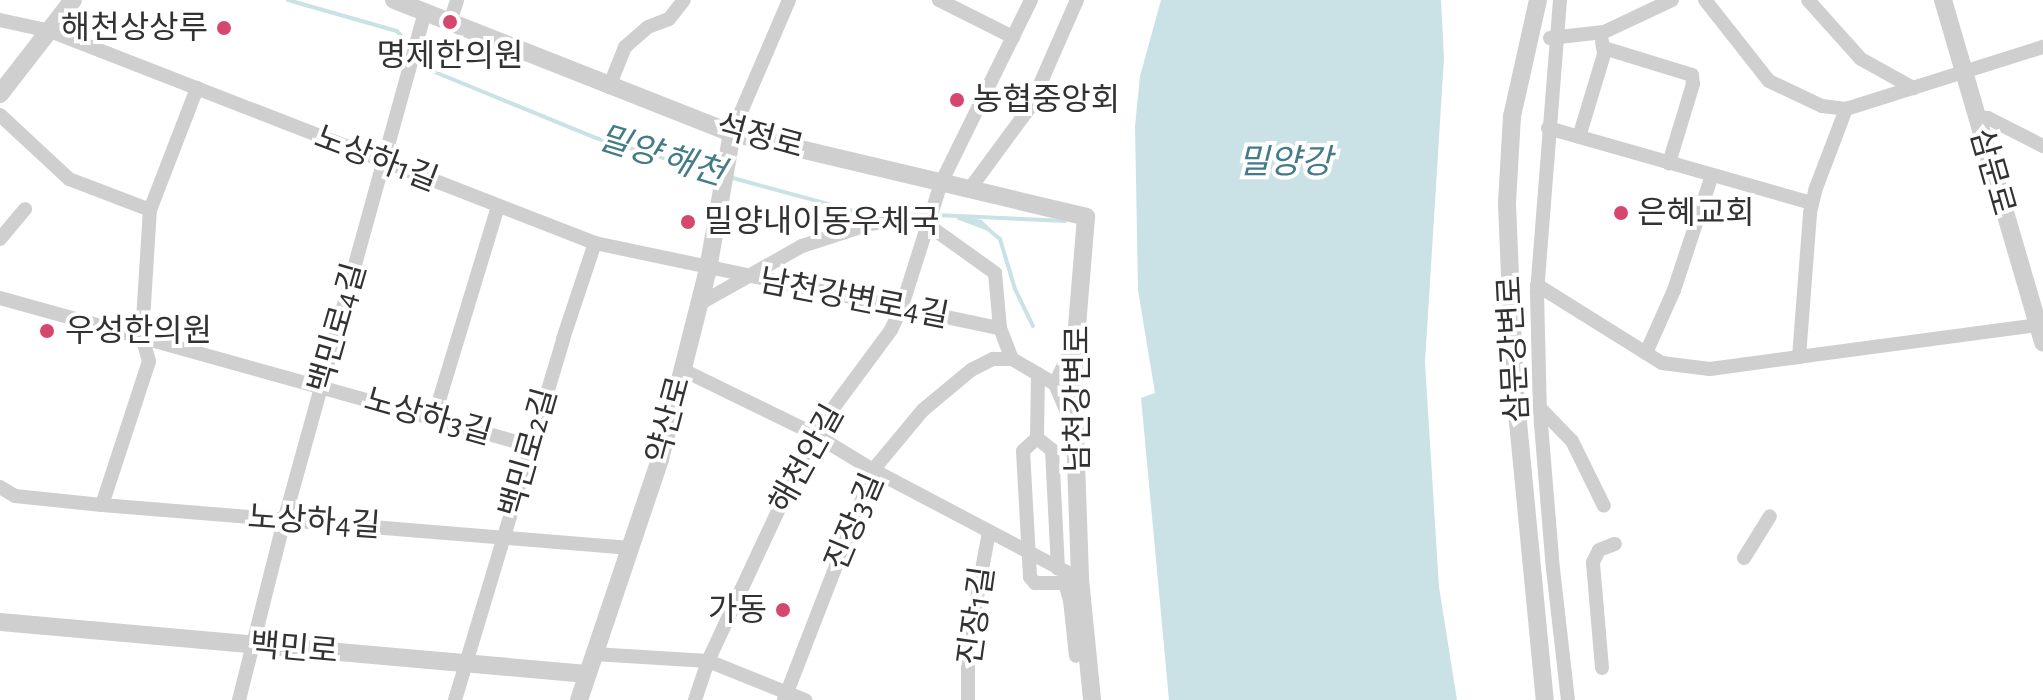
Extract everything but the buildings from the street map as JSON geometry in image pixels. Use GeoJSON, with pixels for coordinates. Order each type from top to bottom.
{"type":"FeatureCollection","features":[{"type":"Feature","properties":{"kind":"street"},"geometry":{"type":"LineString","coordinates":[[0,94],[73,0]]}},
{"type":"Feature","properties":{"kind":"street","name":"석정로"},"geometry":{"type":"LineString","coordinates":[[394,0],[424,16],[450,22],[732,133],[941,183]]}},
{"type":"Feature","properties":{"kind":"street"},"geometry":{"type":"LineString","coordinates":[[450,22],[457,0]]}},
{"type":"Feature","properties":{"kind":"street"},"geometry":{"type":"LineString","coordinates":[[609,87],[625,47],[648,27],[669,19],[684,0]]}},
{"type":"Feature","properties":{"kind":"street"},"geometry":{"type":"LineString","coordinates":[[732,133],[789,0]]}},
{"type":"Feature","properties":{"kind":"street"},"geometry":{"type":"LineString","coordinates":[[939,0],[1013,37]]}},
{"type":"Feature","properties":{"kind":"street"},"geometry":{"type":"LineString","coordinates":[[941,183],[1031,0]]}},
{"type":"Feature","properties":{"kind":"street"},"geometry":{"type":"LineString","coordinates":[[969,190],[1030,107],[1077,0]]}},
{"type":"Feature","properties":{"kind":"street","name":"삼문강변로"},"geometry":{"type":"LineString","coordinates":[[1538,0],[1512,116],[1507,204],[1515,391],[1545,700]]}},
{"type":"Feature","properties":{"kind":"street"},"geometry":{"type":"LineString","coordinates":[[1560,0],[1537,285],[1540,408],[1553,569],[1568,700]]}},
{"type":"Feature","properties":{"kind":"street"},"geometry":{"type":"LineString","coordinates":[[1555,38],[1600,33],[1672,0]]}},
{"type":"Feature","properties":{"kind":"street"},"geometry":{"type":"LineString","coordinates":[[1705,0],[1769,81],[1822,106],[1846,109],[2043,47]]}},
{"type":"Feature","properties":{"kind":"street"},"geometry":{"type":"LineString","coordinates":[[1808,0],[1861,59],[1913,88]]}},
{"type":"Feature","properties":{"kind":"street","name":"삼문로"},"geometry":{"type":"LineString","coordinates":[[1943,0],[2041,336]]}},
{"type":"Feature","properties":{"kind":"street","name":"백민로4길"},"geometry":{"type":"LineString","coordinates":[[239,700],[284,521],[424,16]]}},
{"type":"Feature","properties":{"kind":"street","name":"노상하1길"},"geometry":{"type":"LineString","coordinates":[[0,20],[50,31],[595,243],[708,269]]}},
{"type":"Feature","properties":{"kind":"street"},"geometry":{"type":"LineString","coordinates":[[1579,137],[1604,48],[1600,33]]}},
{"type":"Feature","properties":{"kind":"street"},"geometry":{"type":"LineString","coordinates":[[1604,48],[1692,75],[1693,84],[1669,163]]}},
{"type":"Feature","properties":{"kind":"street"},"geometry":{"type":"LineString","coordinates":[[102,505],[149,361],[142,336],[150,210],[197,88]]}},
{"type":"Feature","properties":{"kind":"street"},"geometry":{"type":"LineString","coordinates":[[1799,357],[1812,203],[1846,109]]}},
{"type":"Feature","properties":{"kind":"street"},"geometry":{"type":"LineString","coordinates":[[0,115],[69,179],[150,210]]}},
{"type":"Feature","properties":{"kind":"street"},"geometry":{"type":"LineString","coordinates":[[1977,118],[1988,118],[2043,146]]}},
{"type":"Feature","properties":{"kind":"street"},"geometry":{"type":"LineString","coordinates":[[1548,128],[1812,203]]}},
{"type":"Feature","properties":{"kind":"street","name":"약산로"},"geometry":{"type":"LineString","coordinates":[[579,700],[660,459],[708,269],[732,133]]}},
{"type":"Feature","properties":{"kind":"street"},"geometry":{"type":"LineString","coordinates":[[1646,353],[1674,290],[1712,175]]}},
{"type":"Feature","properties":{"kind":"street","name":"남천강변로"},"geometry":{"type":"LineString","coordinates":[[941,183],[1086,217],[1076,340],[1075,432],[1080,579],[1092,700]]}},
{"type":"Feature","properties":{"kind":"street","name":"해천안길"},"geometry":{"type":"LineString","coordinates":[[695,700],[708,661],[814,434],[891,330],[902,306],[941,183]]}},
{"type":"Feature","properties":{"kind":"street"},"geometry":{"type":"LineString","coordinates":[[434,417],[498,207]]}},
{"type":"Feature","properties":{"kind":"street"},"geometry":{"type":"LineString","coordinates":[[0,239],[25,209]]}},
{"type":"Feature","properties":{"kind":"street"},"geometry":{"type":"LineString","coordinates":[[699,304],[802,246],[870,224],[890,221],[928,225],[995,273],[1000,328],[1012,359],[1055,384],[1075,432]]}},
{"type":"Feature","properties":{"kind":"street","name":"백민로2길"},"geometry":{"type":"LineString","coordinates":[[455,700],[595,243]]}},
{"type":"Feature","properties":{"kind":"street","name":"남천강변로4길"},"geometry":{"type":"LineString","coordinates":[[708,269],[1000,328]]}},
{"type":"Feature","properties":{"kind":"street"},"geometry":{"type":"LineString","coordinates":[[1537,285],[1662,363],[1710,369],[1799,357],[2041,336]]}},
{"type":"Feature","properties":{"kind":"street","name":"노상하3길"},"geometry":{"type":"LineString","coordinates":[[0,298],[531,446]]}},
{"type":"Feature","properties":{"kind":"street"},"geometry":{"type":"LineString","coordinates":[[1055,384],[1076,340]]}},
{"type":"Feature","properties":{"kind":"street","name":"진장3길"},"geometry":{"type":"LineString","coordinates":[[786,696],[873,470],[923,410],[971,370],[993,359],[1012,359]]}},
{"type":"Feature","properties":{"kind":"street"},"geometry":{"type":"LineString","coordinates":[[683,370],[814,434],[873,470],[1080,579]]}},
{"type":"Feature","properties":{"kind":"street"},"geometry":{"type":"LineString","coordinates":[[1038,374],[1037,438],[1023,451],[1030,577],[1035,583],[1065,583],[1076,656]]}},
{"type":"Feature","properties":{"kind":"street"},"geometry":{"type":"LineString","coordinates":[[1540,408],[1572,441],[1604,506]]}},
{"type":"Feature","properties":{"kind":"street"},"geometry":{"type":"LineString","coordinates":[[1037,438],[1052,450],[1058,569]]}},
{"type":"Feature","properties":{"kind":"street","name":"노상하4길"},"geometry":{"type":"LineString","coordinates":[[0,487],[15,496],[102,505],[630,548]]}},
{"type":"Feature","properties":{"kind":"street"},"geometry":{"type":"LineString","coordinates":[[1744,558],[1770,516]]}},
{"type":"Feature","properties":{"kind":"street","name":"진장1길"},"geometry":{"type":"LineString","coordinates":[[968,700],[968,645],[989,532]]}},
{"type":"Feature","properties":{"kind":"street"},"geometry":{"type":"LineString","coordinates":[[1602,668],[1593,562],[1599,550],[1615,544]]}},
{"type":"Feature","properties":{"kind":"street","name":"백민로"},"geometry":{"type":"LineString","coordinates":[[0,622],[587,674]]}},
{"type":"Feature","properties":{"kind":"street"},"geometry":{"type":"LineString","coordinates":[[594,654],[708,661],[786,696],[805,700]]}},
{"type":"Feature","properties":{"kind":"water","name":"밀양강"},"geometry":{"type":"Polygon","coordinates":[[[1161,0],[1441,0],[1444,58],[1425,362],[1439,587],[1457,700],[1169,700],[1141,398],[1155,393],[1138,290],[1135,126],[1140,76],[1161,0]]]}},
{"type":"Feature","properties":{"kind":"waterway","name":"밀양 해천"},"geometry":{"type":"LineString","coordinates":[[288,0],[397,31],[410,46]]}},
{"type":"Feature","properties":{"kind":"waterway","name":"밀양 해천"},"geometry":{"type":"LineString","coordinates":[[419,56],[430,70],[596,138],[721,175]]}},
{"type":"Feature","properties":{"kind":"waterway","name":"밀양 해천"},"geometry":{"type":"LineString","coordinates":[[729,177],[854,211],[927,215]]}},
{"type":"Feature","properties":{"kind":"waterway","name":"밀양 해천"},"geometry":{"type":"LineString","coordinates":[[936,215],[1065,221]]}},
{"type":"Feature","properties":{"kind":"waterway","name":"밀양 해천"},"geometry":{"type":"LineString","coordinates":[[988,229],[959,218],[981,222],[1000,239],[1015,289],[1033,326]]}},
{"type":"Feature","properties":{"kind":"place","name":"명제한의원"},"geometry":{"type":"Point","coordinates":[450,22]}},
{"type":"Feature","properties":{"kind":"place","name":"해천상상루"},"geometry":{"type":"Point","coordinates":[224,28]}},
{"type":"Feature","properties":{"kind":"place","name":"농협중앙회"},"geometry":{"type":"Point","coordinates":[957,100]}},
{"type":"Feature","properties":{"kind":"place","name":"은혜교회"},"geometry":{"type":"Point","coordinates":[1621,213]}},
{"type":"Feature","properties":{"kind":"place","name":"밀양내이동우체국"},"geometry":{"type":"Point","coordinates":[688,222]}},
{"type":"Feature","properties":{"kind":"place","name":"우성한의원"},"geometry":{"type":"Point","coordinates":[47,331]}},
{"type":"Feature","properties":{"kind":"place","name":"가동"},"geometry":{"type":"Point","coordinates":[783,610]}}]}
